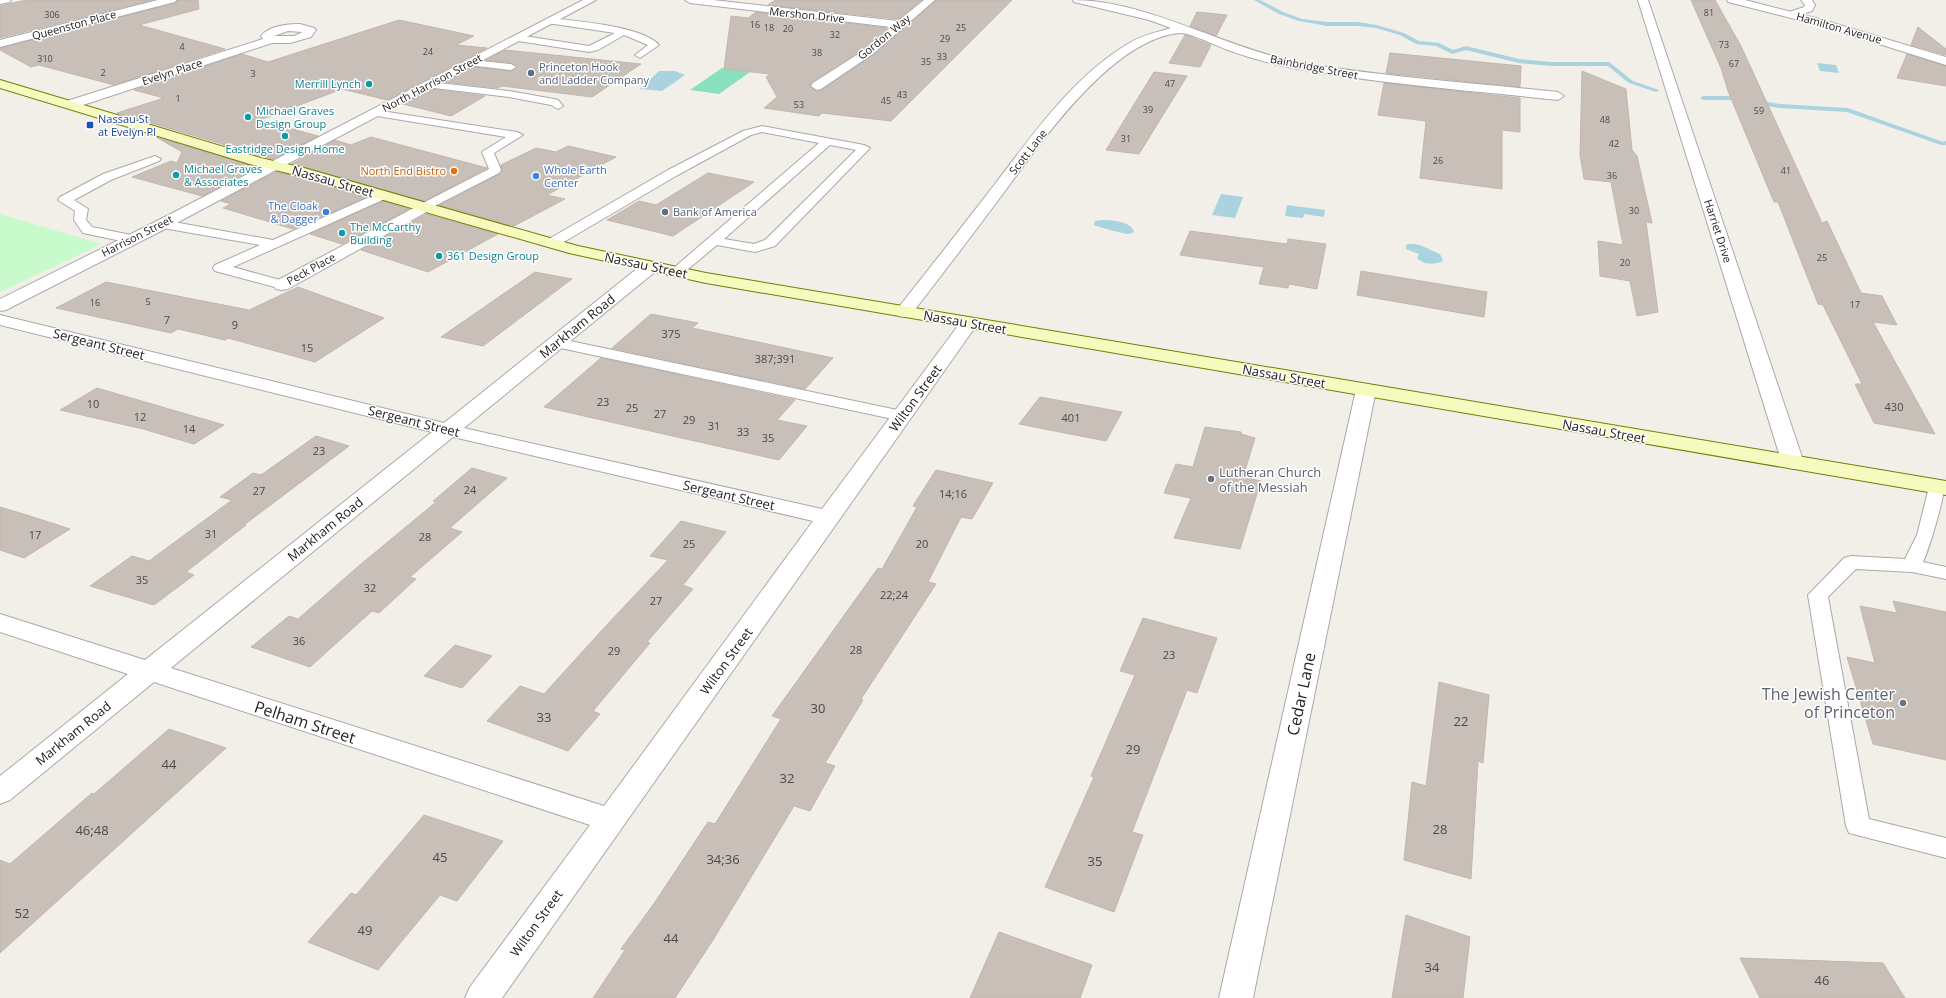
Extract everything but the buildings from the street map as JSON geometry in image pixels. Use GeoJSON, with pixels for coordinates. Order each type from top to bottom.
{"type":"FeatureCollection","features":[{"type":"Feature","properties":{"kind":"main road","name":"Nassau Street"},"geometry":{"type":"LineString","coordinates":[[0,84],[72,104],[273,165],[552,243],[650,267],[904,312],[1942,488]]}},
{"type":"Feature","properties":{"kind":"street"},"geometry":{"type":"LineString","coordinates":[[0,1],[6,0]]}},
{"type":"Feature","properties":{"kind":"street","name":"Queenston Place"},"geometry":{"type":"LineString","coordinates":[[0,44],[171,0]]}},
{"type":"Feature","properties":{"kind":"street","name":"North Harrison Street"},"geometry":{"type":"LineString","coordinates":[[273,165],[430,85],[591,0]]}},
{"type":"Feature","properties":{"kind":"street","name":"Mershon Drive"},"geometry":{"type":"LineString","coordinates":[[690,0],[720,2],[900,25]]}},
{"type":"Feature","properties":{"kind":"street","name":"Gordon Way"},"geometry":{"type":"LineString","coordinates":[[817,86],[870,51],[930,0]]}},
{"type":"Feature","properties":{"kind":"street","name":"Bainbridge Street"},"geometry":{"type":"LineString","coordinates":[[1078,0],[1132,12],[1258,56],[1321,70],[1558,96]]}},
{"type":"Feature","properties":{"kind":"street","name":"Harriet Drive"},"geometry":{"type":"LineString","coordinates":[[1643,0],[1668,81],[1679,110],[1794,463]]}},
{"type":"Feature","properties":{"kind":"street","name":"Hamilton Avenue"},"geometry":{"type":"LineString","coordinates":[[1732,0],[1793,14],[1946,61]]}},
{"type":"Feature","properties":{"kind":"street"},"geometry":{"type":"LineString","coordinates":[[1793,14],[1808,9],[1810,5],[1806,0]]}},
{"type":"Feature","properties":{"kind":"street","name":"Scott Lane"},"geometry":{"type":"LineString","coordinates":[[904,312],[1041,134],[1077,94],[1104,68],[1133,46],[1148,39],[1182,29]]}},
{"type":"Feature","properties":{"kind":"street","name":"Evelyn Place"},"geometry":{"type":"LineString","coordinates":[[72,104],[271,40]]}},
{"type":"Feature","properties":{"kind":"street","name":"Harrison Street"},"geometry":{"type":"LineString","coordinates":[[0,306],[163,224],[273,165]]}},
{"type":"Feature","properties":{"kind":"street","name":"Peck Place"},"geometry":{"type":"LineString","coordinates":[[282,285],[424,207]]}},
{"type":"Feature","properties":{"kind":"street","name":"Markham Road"},"geometry":{"type":"LineString","coordinates":[[0,792],[650,267]]}},
{"type":"Feature","properties":{"kind":"street","name":"Sergeant Street"},"geometry":{"type":"LineString","coordinates":[[0,320],[448,430],[829,518]]}},
{"type":"Feature","properties":{"kind":"street","name":"Wilton Street"},"geometry":{"type":"LineString","coordinates":[[482,998],[969,323]]}},
{"type":"Feature","properties":{"kind":"street","name":"Cedar Lane"},"geometry":{"type":"LineString","coordinates":[[1236,998],[1366,390]]}},
{"type":"Feature","properties":{"kind":"street","name":"Pelham Street"},"geometry":{"type":"LineString","coordinates":[[0,622],[611,820]]}},
{"type":"Feature","properties":{"kind":"lane"},"geometry":{"type":"LineString","coordinates":[[550,21],[623,32],[645,38],[654,45],[640,55]]}},
{"type":"Feature","properties":{"kind":"lane"},"geometry":{"type":"LineString","coordinates":[[518,38],[589,49],[595,48],[623,32]]}},
{"type":"Feature","properties":{"kind":"lane"},"geometry":{"type":"LineString","coordinates":[[472,63],[511,67]]}},
{"type":"Feature","properties":{"kind":"lane"},"geometry":{"type":"LineString","coordinates":[[430,85],[509,94],[554,102],[558,106]]}},
{"type":"Feature","properties":{"kind":"lane"},"geometry":{"type":"LineString","coordinates":[[375,113],[517,135],[488,152],[495,170],[424,207]]}},
{"type":"Feature","properties":{"kind":"lane"},"geometry":{"type":"LineString","coordinates":[[552,243],[672,173],[747,133],[762,129],[864,148],[770,243],[755,248],[714,241]]}},
{"type":"Feature","properties":{"kind":"lane"},"geometry":{"type":"LineString","coordinates":[[676,272],[714,241],[828,141]]}},
{"type":"Feature","properties":{"kind":"lane"},"geometry":{"type":"LineString","coordinates":[[131,239],[88,230],[80,220],[82,209],[64,200],[91,187],[107,176],[155,159]]}},
{"type":"Feature","properties":{"kind":"lane"},"geometry":{"type":"LineString","coordinates":[[282,285],[220,268],[383,195]]}},
{"type":"Feature","properties":{"kind":"lane"},"geometry":{"type":"LineString","coordinates":[[163,224],[275,244]]}},
{"type":"Feature","properties":{"kind":"lane"},"geometry":{"type":"LineString","coordinates":[[556,343],[902,416]]}},
{"type":"Feature","properties":{"kind":"lane"},"geometry":{"type":"LineString","coordinates":[[1912,566],[1926,535],[1942,488]]}},
{"type":"Feature","properties":{"kind":"lane"},"geometry":{"type":"LineString","coordinates":[[1946,573],[1912,566],[1851,562],[1818,595],[1858,826],[1946,848]]}},
{"type":"Feature","properties":{"kind":"green space"},"geometry":{"type":"Polygon","coordinates":[[[722,68],[750,72],[719,94],[690,90],[722,68]]]}},
{"type":"Feature","properties":{"kind":"green space"},"geometry":{"type":"Polygon","coordinates":[[[0,214],[102,244],[0,292],[0,214]]]}},
{"type":"Feature","properties":{"kind":"water"},"geometry":{"type":"Polygon","coordinates":[[[1817,63],[1836,65],[1839,73],[1820,71],[1817,63]]]}},
{"type":"Feature","properties":{"kind":"water"},"geometry":{"type":"Polygon","coordinates":[[[659,71],[675,71],[685,75],[662,91],[640,89],[659,71]]]}},
{"type":"Feature","properties":{"kind":"water"},"geometry":{"type":"Polygon","coordinates":[[[1221,194],[1243,197],[1235,218],[1212,215],[1221,194]]]}},
{"type":"Feature","properties":{"kind":"water"},"geometry":{"type":"Polygon","coordinates":[[[1287,205],[1325,210],[1324,217],[1304,214],[1303,218],[1285,216],[1287,205]]]}},
{"type":"Feature","properties":{"kind":"water"},"geometry":{"type":"Polygon","coordinates":[[[1102,220],[1125,223],[1132,228],[1134,232],[1126,234],[1094,225],[1095,221],[1102,220]]]}},
{"type":"Feature","properties":{"kind":"water"},"geometry":{"type":"Polygon","coordinates":[[[1406,245],[1422,246],[1440,254],[1443,261],[1433,264],[1422,262],[1417,258],[1419,254],[1406,249],[1406,245]]]}},
{"type":"Feature","properties":{"kind":"waterway"},"geometry":{"type":"LineString","coordinates":[[1256,0],[1281,13],[1301,20],[1327,24],[1358,24],[1376,27],[1402,34],[1418,43],[1437,44],[1452,52],[1466,48],[1519,61],[1551,64],[1609,64],[1631,82],[1656,90]]}},
{"type":"Feature","properties":{"kind":"waterway"},"geometry":{"type":"LineString","coordinates":[[1703,98],[1731,98],[1780,106],[1848,110],[1943,144],[1946,143]]}},
{"type":"Feature","properties":{"kind":"place","name":"Princeton Hook and Ladder Company"},"geometry":{"type":"Point","coordinates":[531,73]}},
{"type":"Feature","properties":{"kind":"place","name":"Merrill Lynch"},"geometry":{"type":"Point","coordinates":[369,84]}},
{"type":"Feature","properties":{"kind":"place","name":"Michael Graves Design Group"},"geometry":{"type":"Point","coordinates":[248,117]}},
{"type":"Feature","properties":{"kind":"place","name":"Nassau St at Evelyn Pl"},"geometry":{"type":"Point","coordinates":[90,125]}},
{"type":"Feature","properties":{"kind":"place","name":"Eastridge Design Home"},"geometry":{"type":"Point","coordinates":[285,136]}},
{"type":"Feature","properties":{"kind":"place","name":"North End Bistro"},"geometry":{"type":"Point","coordinates":[454,171]}},
{"type":"Feature","properties":{"kind":"place","name":"Michael Graves & Associates"},"geometry":{"type":"Point","coordinates":[176,175]}},
{"type":"Feature","properties":{"kind":"place","name":"Whole Earth Center"},"geometry":{"type":"Point","coordinates":[536,176]}},
{"type":"Feature","properties":{"kind":"place","name":"The Cloak & Dagger"},"geometry":{"type":"Point","coordinates":[326,212]}},
{"type":"Feature","properties":{"kind":"place","name":"Bank of America"},"geometry":{"type":"Point","coordinates":[665,212]}},
{"type":"Feature","properties":{"kind":"place","name":"The McCarthy Building"},"geometry":{"type":"Point","coordinates":[342,233]}},
{"type":"Feature","properties":{"kind":"place","name":"361 Design Group"},"geometry":{"type":"Point","coordinates":[439,256]}},
{"type":"Feature","properties":{"kind":"place","name":"Lutheran Church of the Messiah"},"geometry":{"type":"Point","coordinates":[1211,479]}},
{"type":"Feature","properties":{"kind":"place","name":"The Jewish Center of Princeton"},"geometry":{"type":"Point","coordinates":[1903,703]}}]}
